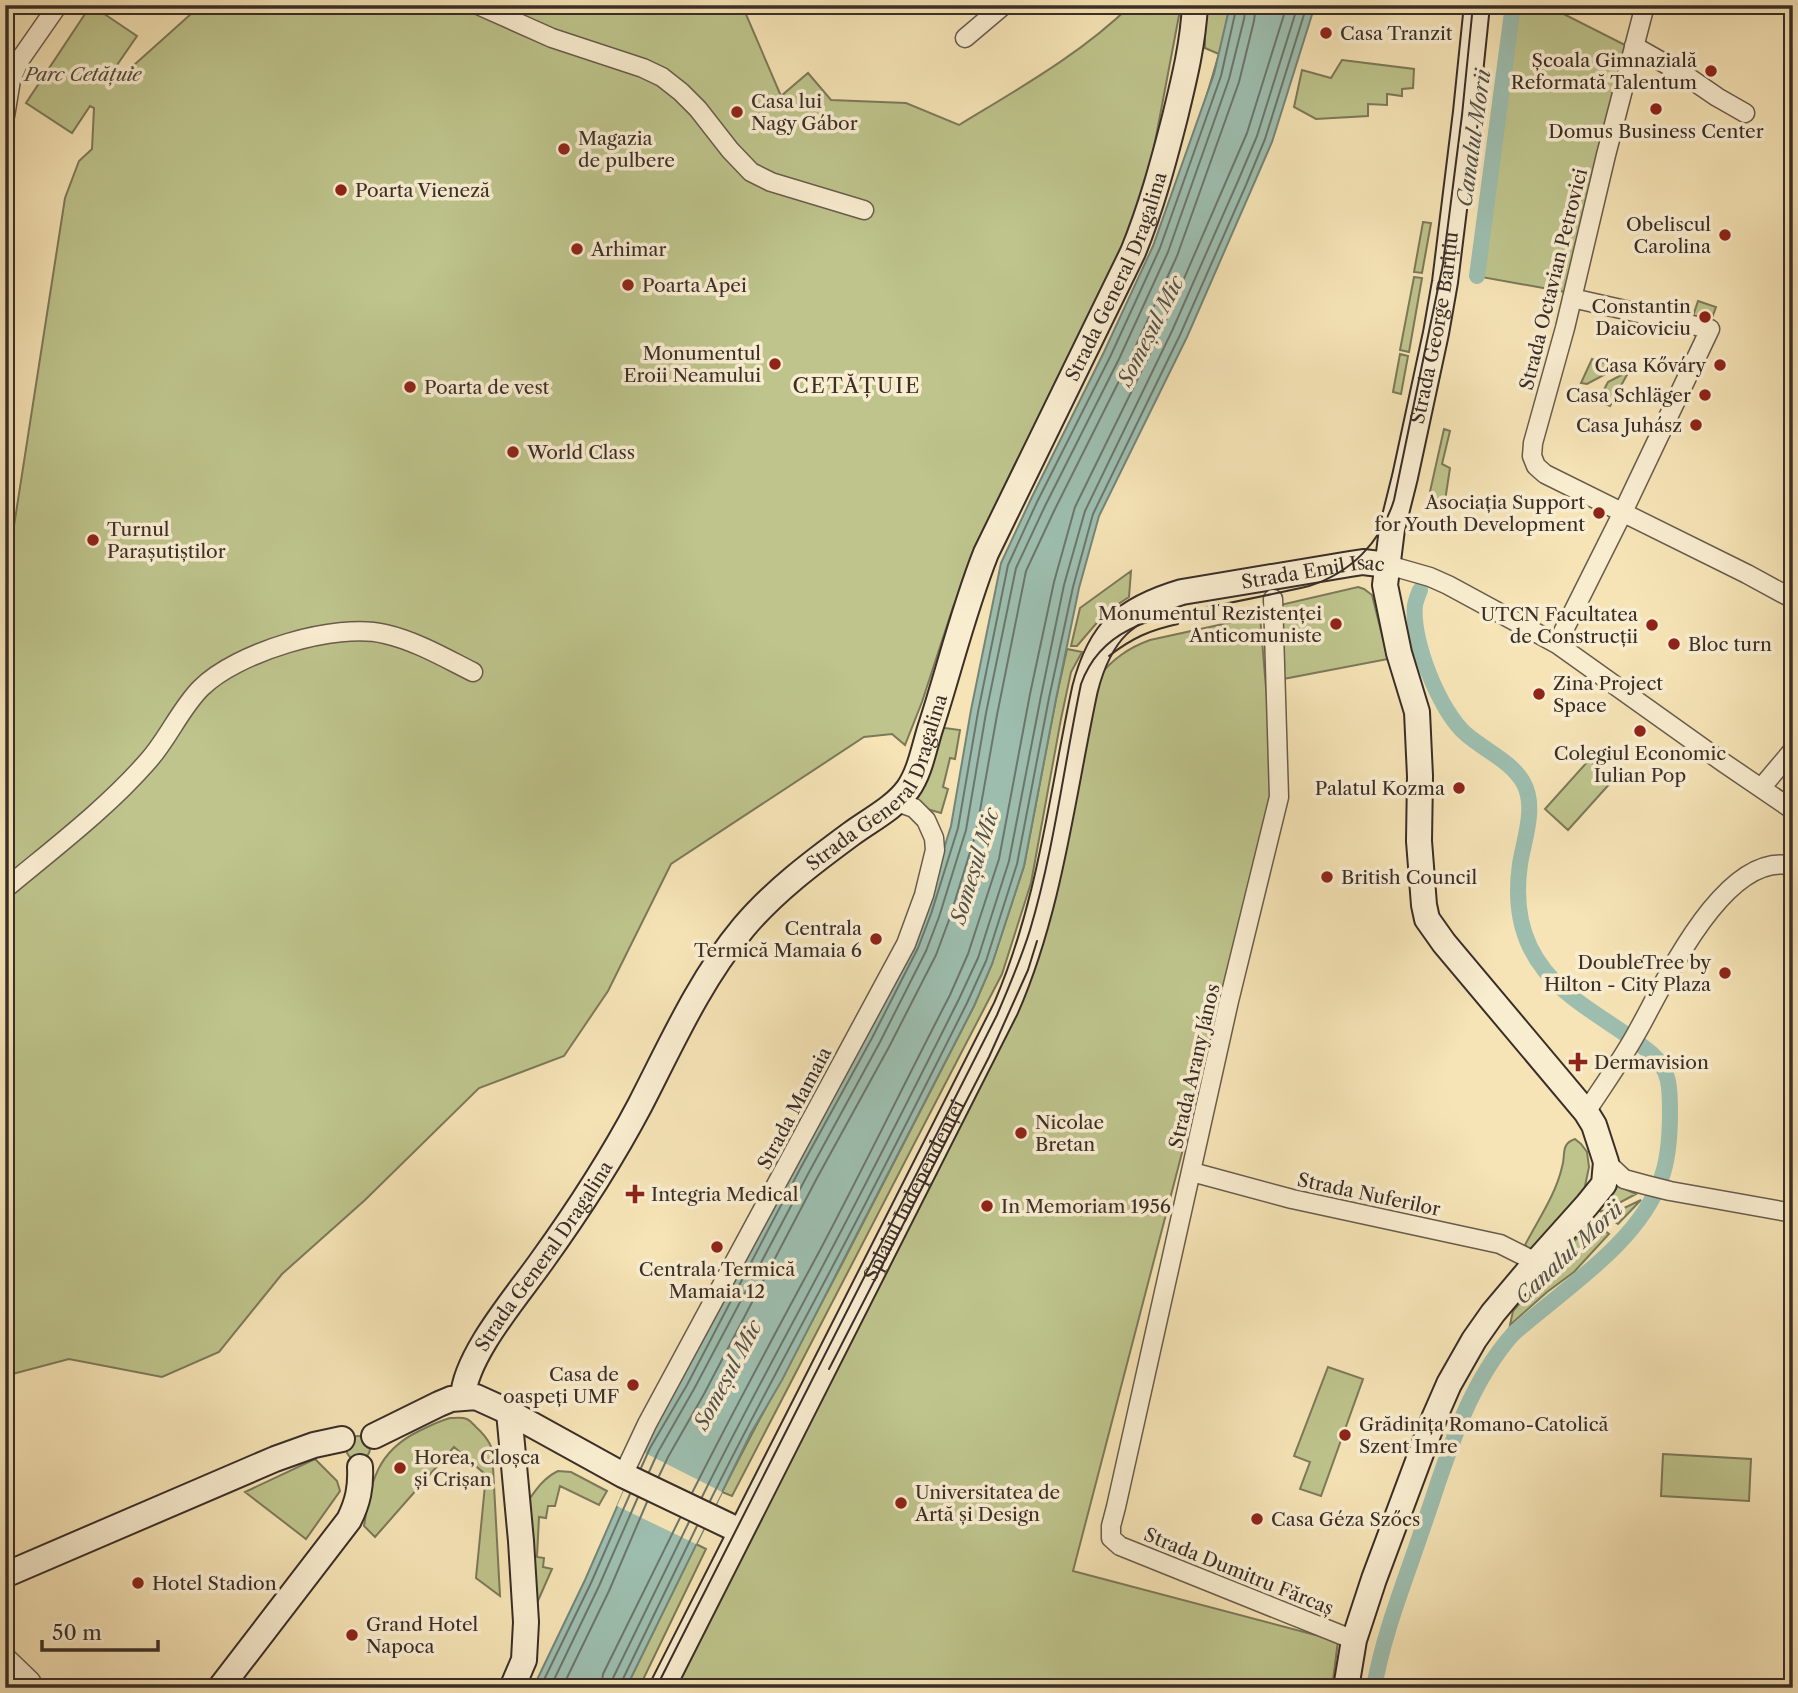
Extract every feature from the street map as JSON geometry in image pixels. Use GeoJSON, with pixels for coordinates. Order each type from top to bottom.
{"type":"FeatureCollection","features":[{"type":"Feature","properties":{"kind":"main road","name":"Strada General Dragalina"},"geometry":{"type":"LineString","coordinates":[[463,1397],[467,1375],[477,1354],[563,1232],[618,1146],[691,1005],[723,954],[744,927],[787,885],[859,828],[897,802],[910,786],[938,704],[972,586],[1145,223],[1163,165],[1184,80],[1195,5]]}},
{"type":"Feature","properties":{"kind":"main road","name":"Strada George Barițiu"},"geometry":{"type":"LineString","coordinates":[[1477,5],[1445,282],[1405,477],[1391,529],[1386,591],[1399,653],[1417,712],[1419,841],[1422,892],[1427,919],[1444,943],[1586,1112],[1594,1125],[1606,1163]]}},
{"type":"Feature","properties":{"kind":"main road","name":"Strada Emil Isac"},"geometry":{"type":"LineString","coordinates":[[1091,666],[1104,639],[1116,625],[1137,610],[1164,597],[1363,562],[1388,565]]}},
{"type":"Feature","properties":{"kind":"main road","name":"Splaiul Independenței"},"geometry":{"type":"LineString","coordinates":[[662,1688],[1019,979],[1048,880],[1077,724],[1091,666]]}},
{"type":"Feature","properties":{"kind":"main road"},"geometry":{"type":"LineString","coordinates":[[1346,1688],[1354,1640],[1394,1524],[1449,1384],[1481,1329],[1604,1184],[1606,1163]]}},
{"type":"Feature","properties":{"kind":"main road"},"geometry":{"type":"LineString","coordinates":[[373,1436],[451,1399],[476,1397],[509,1412],[628,1478],[740,1531]]}},
{"type":"Feature","properties":{"kind":"main road"},"geometry":{"type":"LineString","coordinates":[[509,1412],[526,1622],[524,1660],[512,1688]]}},
{"type":"Feature","properties":{"kind":"main road"},"geometry":{"type":"LineString","coordinates":[[355,1429],[365,1430],[373,1436],[377,1442],[376,1454],[369,1464],[352,1466],[343,1459],[340,1449],[345,1434],[355,1429]]}},
{"type":"Feature","properties":{"kind":"main road"},"geometry":{"type":"LineString","coordinates":[[5,1575],[275,1459],[314,1445],[342,1439]]}},
{"type":"Feature","properties":{"kind":"main road"},"geometry":{"type":"LineString","coordinates":[[220,1688],[349,1520],[358,1501],[360,1467]]}},
{"type":"Feature","properties":{"kind":"street"},"geometry":{"type":"LineString","coordinates":[[5,116],[10,80],[19,61],[58,5]]}},
{"type":"Feature","properties":{"kind":"street"},"geometry":{"type":"LineString","coordinates":[[478,5],[552,38],[652,72],[681,92],[698,109],[751,172],[771,182],[864,209]]}},
{"type":"Feature","properties":{"kind":"street"},"geometry":{"type":"LineString","coordinates":[[965,38],[1004,5]]}},
{"type":"Feature","properties":{"kind":"street","name":"Strada Octavian Petrovici"},"geometry":{"type":"LineString","coordinates":[[1622,514],[1545,474],[1536,466],[1532,456],[1538,421],[1565,328],[1645,5]]}},
{"type":"Feature","properties":{"kind":"street"},"geometry":{"type":"LineString","coordinates":[[1634,46],[1745,113]]}},
{"type":"Feature","properties":{"kind":"street"},"geometry":{"type":"LineString","coordinates":[[1557,644],[1710,329],[1572,299]]}},
{"type":"Feature","properties":{"kind":"street"},"geometry":{"type":"LineString","coordinates":[[1622,514],[1793,599]]}},
{"type":"Feature","properties":{"kind":"street","name":"Strada Emil Isac"},"geometry":{"type":"LineString","coordinates":[[1388,565],[1430,577],[1557,644],[1793,810]]}},
{"type":"Feature","properties":{"kind":"street","name":"Strada Arany János"},"geometry":{"type":"LineString","coordinates":[[1111,1538],[1111,1526],[1229,1001],[1279,797],[1273,600]]}},
{"type":"Feature","properties":{"kind":"street"},"geometry":{"type":"LineString","coordinates":[[5,888],[111,799],[164,743],[201,688],[238,663],[263,652],[316,636],[335,632],[360,632],[383,633],[404,639],[473,672]]}},
{"type":"Feature","properties":{"kind":"street"},"geometry":{"type":"LineString","coordinates":[[1761,788],[1793,750]]}},
{"type":"Feature","properties":{"kind":"street","name":"Strada Mamaia"},"geometry":{"type":"LineString","coordinates":[[628,1478],[647,1424],[906,944],[924,895],[934,850],[933,838],[926,820],[914,808],[897,802]]}},
{"type":"Feature","properties":{"kind":"street"},"geometry":{"type":"LineString","coordinates":[[1586,1112],[1637,1033],[1687,942],[1707,914],[1725,894],[1761,869],[1782,863],[1793,866]]}},
{"type":"Feature","properties":{"kind":"street"},"geometry":{"type":"LineString","coordinates":[[1606,1163],[1625,1179],[1646,1185],[1793,1213]]}},
{"type":"Feature","properties":{"kind":"street","name":"Strada Nuferilor"},"geometry":{"type":"LineString","coordinates":[[1192,1172],[1292,1199],[1489,1241],[1515,1250],[1536,1262]]}},
{"type":"Feature","properties":{"kind":"street","name":"Strada Dumitru Fărcaș"},"geometry":{"type":"LineString","coordinates":[[1111,1538],[1120,1546],[1354,1640]]}},
{"type":"Feature","properties":{"kind":"street"},"geometry":{"type":"LineString","coordinates":[[5,1656],[31,1681]]}},
{"type":"Feature","properties":{"kind":"green space","name":"Parc Cetățuie"},"geometry":{"type":"Polygon","coordinates":[[[91,5],[137,36],[115,68],[124,74],[201,5],[742,5],[781,96],[808,73],[831,100],[906,103],[959,125],[1070,55],[1131,5],[1181,5],[1148,179],[1133,229],[976,554],[953,607],[905,745],[892,734],[864,737],[671,864],[608,991],[564,1056],[479,1088],[365,1200],[282,1274],[219,1352],[162,1377],[69,1359],[5,1376],[5,561],[9,558],[65,198],[79,161],[92,149],[94,108],[90,106],[72,133],[26,103],[91,5]]]}},
{"type":"Feature","properties":{"kind":"green space"},"geometry":{"type":"Polygon","coordinates":[[[1205,5],[1259,5],[1176,184],[1219,54],[1205,48],[1205,5]]]}},
{"type":"Feature","properties":{"kind":"green space"},"geometry":{"type":"Polygon","coordinates":[[[1516,5],[1546,5],[1631,48],[1571,293],[1476,276],[1516,5]]]}},
{"type":"Feature","properties":{"kind":"green space"},"geometry":{"type":"Polygon","coordinates":[[[1342,60],[1414,69],[1413,88],[1402,89],[1402,96],[1387,94],[1387,105],[1368,104],[1368,116],[1316,119],[1294,107],[1302,70],[1331,78],[1342,60]]]}},
{"type":"Feature","properties":{"kind":"green space"},"geometry":{"type":"Polygon","coordinates":[[[1423,222],[1431,223],[1422,273],[1414,272],[1423,222]]]}},
{"type":"Feature","properties":{"kind":"green space"},"geometry":{"type":"Polygon","coordinates":[[[1414,277],[1422,278],[1409,352],[1400,350],[1414,277]]]}},
{"type":"Feature","properties":{"kind":"green space"},"geometry":{"type":"Polygon","coordinates":[[[1698,301],[1716,307],[1710,323],[1692,319],[1698,301]]]}},
{"type":"Feature","properties":{"kind":"green space"},"geometry":{"type":"Polygon","coordinates":[[[1400,354],[1408,356],[1401,394],[1393,392],[1400,354]]]}},
{"type":"Feature","properties":{"kind":"green space"},"geometry":{"type":"Polygon","coordinates":[[[1592,359],[1619,367],[1587,384],[1581,383],[1592,359]]]}},
{"type":"Feature","properties":{"kind":"green space"},"geometry":{"type":"Polygon","coordinates":[[[1629,371],[1610,406],[1598,401],[1608,382],[1629,371]]]}},
{"type":"Feature","properties":{"kind":"green space"},"geometry":{"type":"Polygon","coordinates":[[[1444,429],[1450,431],[1442,464],[1450,468],[1445,501],[1429,496],[1444,429]]]}},
{"type":"Feature","properties":{"kind":"green space"},"geometry":{"type":"Polygon","coordinates":[[[1131,571],[1129,597],[1106,612],[1077,646],[1071,646],[1080,608],[1131,571]]]}},
{"type":"Feature","properties":{"kind":"green space"},"geometry":{"type":"Polygon","coordinates":[[[1358,587],[1372,595],[1388,659],[1278,680],[1276,606],[1358,587]]]}},
{"type":"Feature","properties":{"kind":"green space"},"geometry":{"type":"Polygon","coordinates":[[[1260,616],[1275,796],[1073,1571],[1338,1641],[1332,1688],[673,1688],[1002,1039],[1098,677],[1121,655],[1150,640],[1260,616]]]}},
{"type":"Feature","properties":{"kind":"green space"},"geometry":{"type":"Polygon","coordinates":[[[1067,649],[1082,652],[1071,672],[1031,883],[1002,974],[732,1496],[722,1492],[876,1198],[974,1006],[992,964],[1024,866],[1067,649]]]}},
{"type":"Feature","properties":{"kind":"green space"},"geometry":{"type":"Polygon","coordinates":[[[937,727],[960,730],[955,759],[950,758],[943,787],[948,789],[941,813],[914,801],[937,727]]]}},
{"type":"Feature","properties":{"kind":"green space"},"geometry":{"type":"Polygon","coordinates":[[[1589,760],[1613,780],[1568,830],[1545,809],[1589,760]]]}},
{"type":"Feature","properties":{"kind":"green space"},"geometry":{"type":"Polygon","coordinates":[[[1575,1139],[1587,1152],[1589,1167],[1584,1191],[1531,1250],[1525,1245],[1556,1187],[1565,1147],[1575,1139]]]}},
{"type":"Feature","properties":{"kind":"green space"},"geometry":{"type":"Polygon","coordinates":[[[1614,1184],[1636,1194],[1619,1203],[1599,1205],[1614,1184]]]}},
{"type":"Feature","properties":{"kind":"green space"},"geometry":{"type":"Polygon","coordinates":[[[1641,1200],[1618,1224],[1600,1211],[1622,1209],[1641,1200]]]}},
{"type":"Feature","properties":{"kind":"green space"},"geometry":{"type":"Polygon","coordinates":[[[1592,1221],[1609,1234],[1574,1272],[1510,1325],[1513,1311],[1592,1221]]]}},
{"type":"Feature","properties":{"kind":"green space"},"geometry":{"type":"Polygon","coordinates":[[[1328,1367],[1363,1379],[1321,1496],[1300,1489],[1310,1462],[1294,1456],[1328,1367]]]}},
{"type":"Feature","properties":{"kind":"green space"},"geometry":{"type":"Polygon","coordinates":[[[450,1418],[470,1421],[484,1435],[494,1455],[500,1596],[476,1578],[486,1475],[454,1447],[375,1537],[364,1526],[373,1482],[385,1459],[405,1439],[430,1425],[450,1418]]]}},
{"type":"Feature","properties":{"kind":"green space"},"geometry":{"type":"Polygon","coordinates":[[[358,1436],[367,1439],[370,1448],[367,1457],[358,1460],[349,1457],[346,1448],[349,1439],[358,1436]]]}},
{"type":"Feature","properties":{"kind":"green space"},"geometry":{"type":"Polygon","coordinates":[[[1663,1454],[1751,1459],[1749,1501],[1661,1496],[1663,1454]]]}},
{"type":"Feature","properties":{"kind":"green space"},"geometry":{"type":"Polygon","coordinates":[[[315,1459],[337,1481],[340,1491],[306,1539],[245,1492],[315,1459]]]}},
{"type":"Feature","properties":{"kind":"green space"},"geometry":{"type":"Polygon","coordinates":[[[558,1471],[571,1472],[607,1491],[599,1505],[560,1486],[555,1506],[548,1506],[546,1518],[539,1517],[537,1557],[544,1558],[543,1567],[552,1569],[533,1612],[528,1501],[545,1480],[558,1471]]]}},
{"type":"Feature","properties":{"kind":"green space"},"geometry":{"type":"Polygon","coordinates":[[[696,1544],[706,1549],[639,1688],[626,1688],[696,1544]]]}},
{"type":"Feature","properties":{"kind":"water","name":"Someșul Mic"},"geometry":{"type":"Polygon","coordinates":[[[1230,5],[1315,5],[1272,142],[1187,337],[1099,516],[1079,588],[1024,866],[992,964],[974,1006],[782,1380],[751,1433],[626,1688],[533,1688],[585,1580],[644,1445],[743,1266],[924,912],[951,826],[1001,563],[1153,246],[1214,74],[1230,5]]]}},
{"type":"Feature","properties":{"kind":"pier"},"geometry":{"type":"Polygon","coordinates":[[[641,1451],[722,1492],[696,1544],[617,1506],[641,1451]]]}},
{"type":"Feature","properties":{"kind":"waterway","name":"Canalul Morii"},"geometry":{"type":"LineString","coordinates":[[1477,276],[1513,5]]}},
{"type":"Feature","properties":{"kind":"waterway","name":"Canalul Morii"},"geometry":{"type":"LineString","coordinates":[[1374,1688],[1388,1629],[1439,1481],[1458,1429],[1481,1379],[1513,1334],[1597,1264],[1635,1224],[1650,1202],[1664,1171],[1670,1129],[1669,1087],[1666,1073],[1658,1060],[1554,981],[1530,947],[1523,927],[1518,896],[1520,864],[1529,812],[1527,791],[1512,768],[1456,724],[1437,693],[1423,655],[1415,620],[1415,605],[1420,590]]}},
{"type":"Feature","properties":{"kind":"tram line"},"geometry":{"type":"LineString","coordinates":[[656,1688],[997,1015],[1030,930],[1052,838],[1081,684],[1091,663],[1104,647],[1120,635],[1157,619],[1298,589],[1324,580],[1338,573],[1362,554],[1388,515],[1394,500],[1443,264],[1473,5]]}},
{"type":"Feature","properties":{"kind":"tram line"},"geometry":{"type":"LineString","coordinates":[[1109,656],[1142,636],[1178,624]]}},
{"type":"Feature","properties":{"kind":"tram line"},"geometry":{"type":"LineString","coordinates":[[829,1369],[989,1057],[1028,970],[1037,941]]}},
{"type":"Feature","properties":{"kind":"place","name":"Casa Tranzit"},"geometry":{"type":"Point","coordinates":[1326,33]}},
{"type":"Feature","properties":{"kind":"place","name":"Școala Gimnazială Reformată Talentum"},"geometry":{"type":"Point","coordinates":[1711,71]}},
{"type":"Feature","properties":{"kind":"place","name":"Domus Business Center"},"geometry":{"type":"Point","coordinates":[1656,109]}},
{"type":"Feature","properties":{"kind":"place","name":"Casa lui Nagy Gábor"},"geometry":{"type":"Point","coordinates":[737,112]}},
{"type":"Feature","properties":{"kind":"place","name":"Magazia de pulbere"},"geometry":{"type":"Point","coordinates":[564,149]}},
{"type":"Feature","properties":{"kind":"place","name":"Poarta Vieneză"},"geometry":{"type":"Point","coordinates":[341,190]}},
{"type":"Feature","properties":{"kind":"place","name":"Obeliscul Carolina"},"geometry":{"type":"Point","coordinates":[1725,235]}},
{"type":"Feature","properties":{"kind":"place","name":"Arhimar"},"geometry":{"type":"Point","coordinates":[577,249]}},
{"type":"Feature","properties":{"kind":"place","name":"Poarta Apei"},"geometry":{"type":"Point","coordinates":[628,285]}},
{"type":"Feature","properties":{"kind":"place","name":"Constantin Daicoviciu"},"geometry":{"type":"Point","coordinates":[1705,317]}},
{"type":"Feature","properties":{"kind":"place","name":"Monumentul Eroii Neamului"},"geometry":{"type":"Point","coordinates":[775,364]}},
{"type":"Feature","properties":{"kind":"place","name":"Casa Kőváry"},"geometry":{"type":"Point","coordinates":[1720,365]}},
{"type":"Feature","properties":{"kind":"place","name":"Poarta de vest"},"geometry":{"type":"Point","coordinates":[410,387]}},
{"type":"Feature","properties":{"kind":"place","name":"Casa Schläger"},"geometry":{"type":"Point","coordinates":[1705,395]}},
{"type":"Feature","properties":{"kind":"place","name":"Casa Juhász"},"geometry":{"type":"Point","coordinates":[1696,425]}},
{"type":"Feature","properties":{"kind":"place","name":"World Class"},"geometry":{"type":"Point","coordinates":[513,452]}},
{"type":"Feature","properties":{"kind":"place","name":"Asociația Support for Youth Development"},"geometry":{"type":"Point","coordinates":[1599,513]}},
{"type":"Feature","properties":{"kind":"place","name":"Turnul Parașutiștilor"},"geometry":{"type":"Point","coordinates":[93,540]}},
{"type":"Feature","properties":{"kind":"place","name":"Monumentul Rezistenței Anticomuniste"},"geometry":{"type":"Point","coordinates":[1336,624]}},
{"type":"Feature","properties":{"kind":"place","name":"UTCN Facultatea de Construcții"},"geometry":{"type":"Point","coordinates":[1652,625]}},
{"type":"Feature","properties":{"kind":"place","name":"Bloc turn"},"geometry":{"type":"Point","coordinates":[1674,644]}},
{"type":"Feature","properties":{"kind":"place","name":"Zina Project Space"},"geometry":{"type":"Point","coordinates":[1539,694]}},
{"type":"Feature","properties":{"kind":"place","name":"Colegiul Economic Iulian Pop"},"geometry":{"type":"Point","coordinates":[1640,731]}},
{"type":"Feature","properties":{"kind":"place","name":"Palatul Kozma"},"geometry":{"type":"Point","coordinates":[1459,788]}},
{"type":"Feature","properties":{"kind":"place","name":"British Council"},"geometry":{"type":"Point","coordinates":[1327,877]}},
{"type":"Feature","properties":{"kind":"place","name":"Centrala Termică Mamaia 6"},"geometry":{"type":"Point","coordinates":[876,939]}},
{"type":"Feature","properties":{"kind":"place","name":"DoubleTree by Hilton - City Plaza"},"geometry":{"type":"Point","coordinates":[1725,973]}},
{"type":"Feature","properties":{"kind":"place","name":"Dermavision"},"geometry":{"type":"Point","coordinates":[1578,1062]}},
{"type":"Feature","properties":{"kind":"place","name":"Nicolae Bretan"},"geometry":{"type":"Point","coordinates":[1021,1133]}},
{"type":"Feature","properties":{"kind":"place","name":"Integria Medical"},"geometry":{"type":"Point","coordinates":[635,1194]}},
{"type":"Feature","properties":{"kind":"place","name":"In Memoriam 1956"},"geometry":{"type":"Point","coordinates":[987,1206]}},
{"type":"Feature","properties":{"kind":"place","name":"Centrala Termică Mamaia 12"},"geometry":{"type":"Point","coordinates":[717,1247]}},
{"type":"Feature","properties":{"kind":"place","name":"Casa de oaspeți UMF"},"geometry":{"type":"Point","coordinates":[633,1385]}},
{"type":"Feature","properties":{"kind":"place","name":"Grădinița Romano-Catolică Szent Imre"},"geometry":{"type":"Point","coordinates":[1345,1435]}},
{"type":"Feature","properties":{"kind":"place","name":"Horea, Cloșca și Crișan"},"geometry":{"type":"Point","coordinates":[400,1468]}},
{"type":"Feature","properties":{"kind":"place","name":"Universitatea de Artă și Design"},"geometry":{"type":"Point","coordinates":[901,1503]}},
{"type":"Feature","properties":{"kind":"place","name":"Casa Géza Szőcs"},"geometry":{"type":"Point","coordinates":[1257,1519]}},
{"type":"Feature","properties":{"kind":"place","name":"Hotel Stadion"},"geometry":{"type":"Point","coordinates":[138,1583]}},
{"type":"Feature","properties":{"kind":"place","name":"Grand Hotel Napoca"},"geometry":{"type":"Point","coordinates":[352,1635]}},
{"type":"Feature","properties":{"kind":"district","name":"CETĂȚUIE"},"geometry":{"type":"Point","coordinates":[857,386]}}]}
